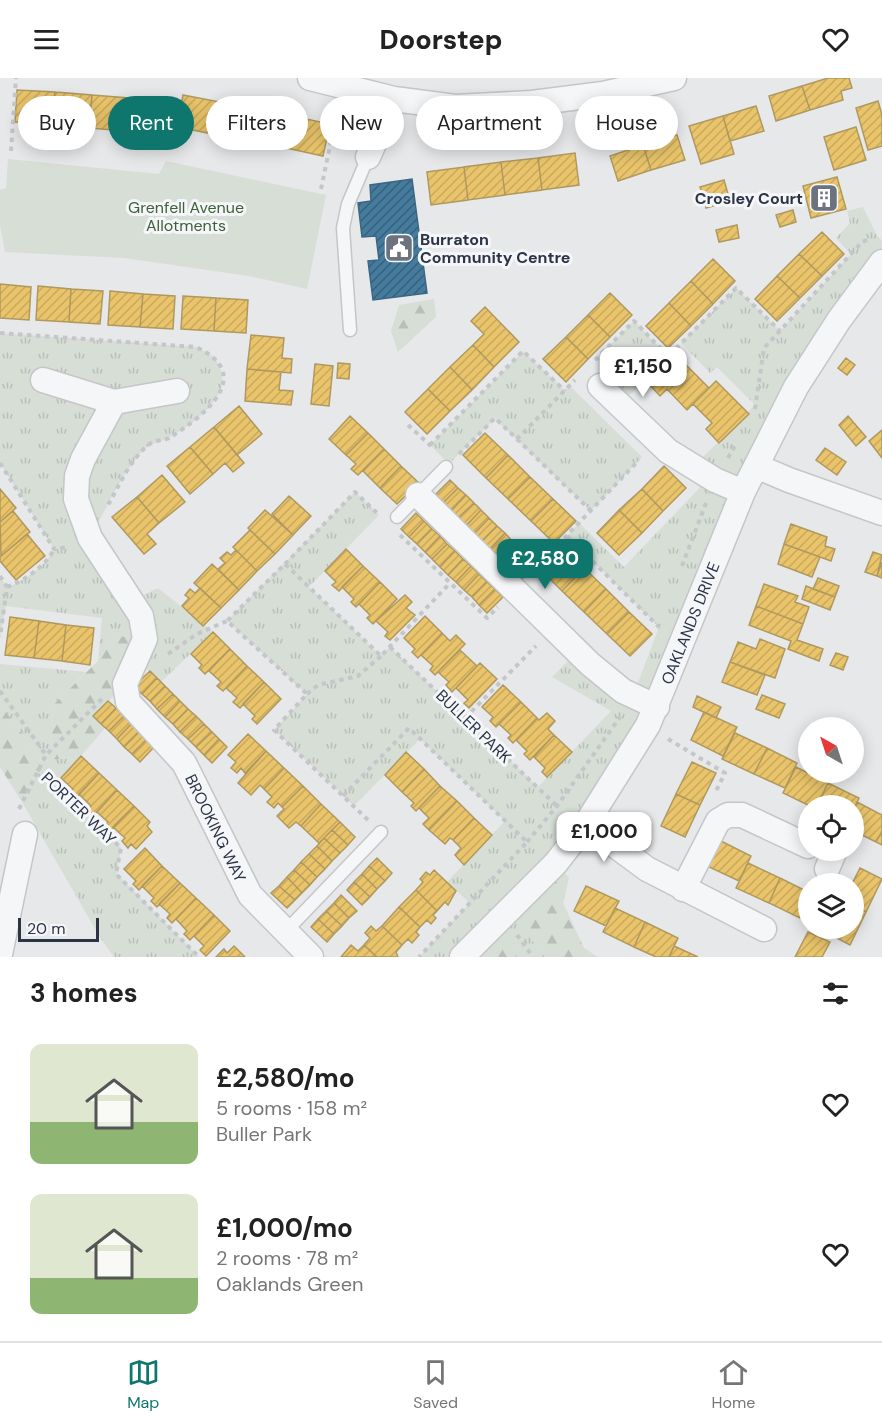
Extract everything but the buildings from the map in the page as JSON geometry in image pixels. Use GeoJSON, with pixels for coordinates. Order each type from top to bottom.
{"type":"FeatureCollection","features":[{"type":"Feature","properties":{"kind":"street"},"geometry":{"type":"LineString","coordinates":[[310,78],[382,96]]}},
{"type":"Feature","properties":{"kind":"street"},"geometry":{"type":"LineString","coordinates":[[404,100],[455,107],[532,103],[603,94],[674,78]]}},
{"type":"Feature","properties":{"kind":"street"},"geometry":{"type":"LineString","coordinates":[[368,157],[371,150]]}},
{"type":"Feature","properties":{"kind":"street","name":"OAKLANDS DRIVE"},"geometry":{"type":"LineString","coordinates":[[462,957],[556,863],[586,824],[652,716],[743,492],[796,387],[838,320],[882,262]]}},
{"type":"Feature","properties":{"kind":"street"},"geometry":{"type":"LineString","coordinates":[[591,375],[668,451],[710,478],[743,492]]}},
{"type":"Feature","properties":{"kind":"street"},"geometry":{"type":"LineString","coordinates":[[44,380],[114,402],[177,391]]}},
{"type":"Feature","properties":{"kind":"street"},"geometry":{"type":"LineString","coordinates":[[114,402],[83,459],[77,476],[76,499],[90,538],[141,616],[145,639],[125,684]]}},
{"type":"Feature","properties":{"kind":"street"},"geometry":{"type":"LineString","coordinates":[[756,466],[882,513]]}},
{"type":"Feature","properties":{"kind":"street"},"geometry":{"type":"LineString","coordinates":[[418,495],[590,664],[652,716]]}},
{"type":"Feature","properties":{"kind":"street","name":"BROOKING WAY"},"geometry":{"type":"LineString","coordinates":[[125,684],[128,702],[184,763],[196,783],[250,895],[311,957]]}},
{"type":"Feature","properties":{"kind":"street"},"geometry":{"type":"LineString","coordinates":[[683,889],[718,821],[728,815],[742,814],[798,841]]}},
{"type":"Feature","properties":{"kind":"street"},"geometry":{"type":"LineString","coordinates":[[586,824],[647,869],[764,931]]}},
{"type":"Feature","properties":{"kind":"street"},"geometry":{"type":"LineString","coordinates":[[0,954],[25,834]]}},
{"type":"Feature","properties":{"kind":"lane"},"geometry":{"type":"LineString","coordinates":[[350,330],[343,228],[348,204],[368,157]]}},
{"type":"Feature","properties":{"kind":"lane"},"geometry":{"type":"LineString","coordinates":[[397,517],[447,466]]}},
{"type":"Feature","properties":{"kind":"lane"},"geometry":{"type":"LineString","coordinates":[[286,931],[381,832]]}},
{"type":"Feature","properties":{"kind":"path"},"geometry":{"type":"LineString","coordinates":[[11,151],[16,78]]}},
{"type":"Feature","properties":{"kind":"path"},"geometry":{"type":"LineString","coordinates":[[321,189],[329,150]]}},
{"type":"Feature","properties":{"kind":"path"},"geometry":{"type":"LineString","coordinates":[[620,405],[736,288],[780,331]]}},
{"type":"Feature","properties":{"kind":"path"},"geometry":{"type":"LineString","coordinates":[[517,439],[565,391],[591,375],[634,321],[669,356]]}},
{"type":"Feature","properties":{"kind":"path"},"geometry":{"type":"LineString","coordinates":[[430,445],[523,351],[565,391]]}},
{"type":"Feature","properties":{"kind":"path"},"geometry":{"type":"LineString","coordinates":[[408,424],[430,445],[447,466],[495,418],[591,510]]}},
{"type":"Feature","properties":{"kind":"path"},"geometry":{"type":"LineString","coordinates":[[397,532],[487,618],[658,441]]}},
{"type":"Feature","properties":{"kind":"path"},"geometry":{"type":"LineString","coordinates":[[163,657],[197,634],[227,621],[355,492],[384,520]]}},
{"type":"Feature","properties":{"kind":"path"},"geometry":{"type":"LineString","coordinates":[[567,536],[659,627]]}},
{"type":"Feature","properties":{"kind":"path"},"geometry":{"type":"LineString","coordinates":[[7,587],[19,583],[51,557],[54,549]]}},
{"type":"Feature","properties":{"kind":"path"},"geometry":{"type":"LineString","coordinates":[[285,564],[381,656]]}},
{"type":"Feature","properties":{"kind":"path"},"geometry":{"type":"LineString","coordinates":[[0,576],[7,587],[0,637]]}},
{"type":"Feature","properties":{"kind":"path"},"geometry":{"type":"LineString","coordinates":[[381,832],[274,730],[318,685],[358,676],[390,647],[450,583]]}},
{"type":"Feature","properties":{"kind":"path"},"geometry":{"type":"LineString","coordinates":[[227,621],[307,694]]}},
{"type":"Feature","properties":{"kind":"path"},"geometry":{"type":"LineString","coordinates":[[465,718],[553,628]]}},
{"type":"Feature","properties":{"kind":"path","name":"BULLER PARK"},"geometry":{"type":"LineString","coordinates":[[390,647],[557,806]]}},
{"type":"Feature","properties":{"kind":"path"},"geometry":{"type":"LineString","coordinates":[[25,834],[19,808],[46,755],[105,696],[125,684]]}},
{"type":"Feature","properties":{"kind":"path"},"geometry":{"type":"LineString","coordinates":[[0,691],[46,755]]}},
{"type":"Feature","properties":{"kind":"path"},"geometry":{"type":"LineString","coordinates":[[652,716],[686,751],[725,773],[710,803]]}},
{"type":"Feature","properties":{"kind":"path"},"geometry":{"type":"LineString","coordinates":[[343,796],[409,728],[527,842],[419,957]]}},
{"type":"Feature","properties":{"kind":"path","name":"PORTER WAY"},"geometry":{"type":"LineString","coordinates":[[38,768],[121,848],[116,874],[199,957]]}},
{"type":"Feature","properties":{"kind":"green space","name":"Grenfell Avenue Allotments"},"geometry":{"type":"Polygon","coordinates":[[[8,159],[159,174],[166,161],[326,195],[307,289],[249,276],[124,258],[5,252],[0,225],[0,190],[6,188],[8,159]]]}},
{"type":"Feature","properties":{"kind":"green space"},"geometry":{"type":"Polygon","coordinates":[[[863,207],[877,236],[882,240],[882,262],[796,387],[648,725],[509,909],[545,957],[514,957],[520,950],[487,932],[489,957],[419,957],[470,903],[447,882],[505,821],[420,739],[354,806],[274,730],[307,694],[227,621],[355,492],[379,515],[309,587],[380,655],[390,647],[538,787],[611,711],[552,677],[577,652],[633,696],[659,627],[567,536],[579,523],[624,567],[709,478],[693,467],[755,405],[717,367],[710,373],[681,343],[736,288],[780,331],[851,254],[836,238],[850,223],[847,211],[863,207]]]}},
{"type":"Feature","properties":{"kind":"green space"},"geometry":{"type":"Polygon","coordinates":[[[434,299],[436,317],[398,352],[391,331],[399,305],[434,299]]]}},
{"type":"Feature","properties":{"kind":"green space"},"geometry":{"type":"Polygon","coordinates":[[[634,321],[668,356],[620,405],[600,386],[612,374],[596,359],[634,321]]]}},
{"type":"Feature","properties":{"kind":"green space"},"geometry":{"type":"Polygon","coordinates":[[[0,333],[196,347],[210,354],[219,365],[222,385],[212,404],[185,428],[150,445],[140,454],[119,484],[90,538],[131,601],[158,588],[213,632],[161,682],[146,669],[125,684],[116,636],[98,661],[102,618],[6,606],[0,637],[0,576],[7,587],[14,584],[41,566],[54,549],[0,463],[0,333]]]}},
{"type":"Feature","properties":{"kind":"green space"},"geometry":{"type":"Polygon","coordinates":[[[523,351],[565,390],[570,386],[642,457],[591,511],[495,419],[449,464],[430,445],[523,351]]]}},
{"type":"Feature","properties":{"kind":"green space"},"geometry":{"type":"Polygon","coordinates":[[[116,636],[145,639],[125,684],[94,716],[105,728],[81,756],[42,761],[51,750],[53,705],[98,661],[116,636]]]}},
{"type":"Feature","properties":{"kind":"green space"},"geometry":{"type":"Polygon","coordinates":[[[0,664],[86,672],[53,705],[51,750],[43,761],[81,756],[54,784],[121,848],[117,874],[199,957],[114,957],[101,939],[22,802],[42,761],[0,704],[0,664]]]}},
{"type":"Feature","properties":{"kind":"green space"},"geometry":{"type":"Polygon","coordinates":[[[0,704],[42,761],[22,802],[0,767],[0,704]]]}},
{"type":"Feature","properties":{"kind":"green space"},"geometry":{"type":"Polygon","coordinates":[[[556,863],[569,878],[563,903],[584,948],[598,957],[545,957],[508,909],[556,863]]]}},
{"type":"Feature","properties":{"kind":"green space"},"geometry":{"type":"Polygon","coordinates":[[[498,921],[520,951],[514,957],[489,957],[487,931],[498,921]]]}},
{"type":"Feature","properties":{"kind":"place","name":"Crosley Court"},"geometry":{"type":"Point","coordinates":[824,198]}},
{"type":"Feature","properties":{"kind":"place","name":"Burraton Community Centre"},"geometry":{"type":"Point","coordinates":[399,248]}}]}
